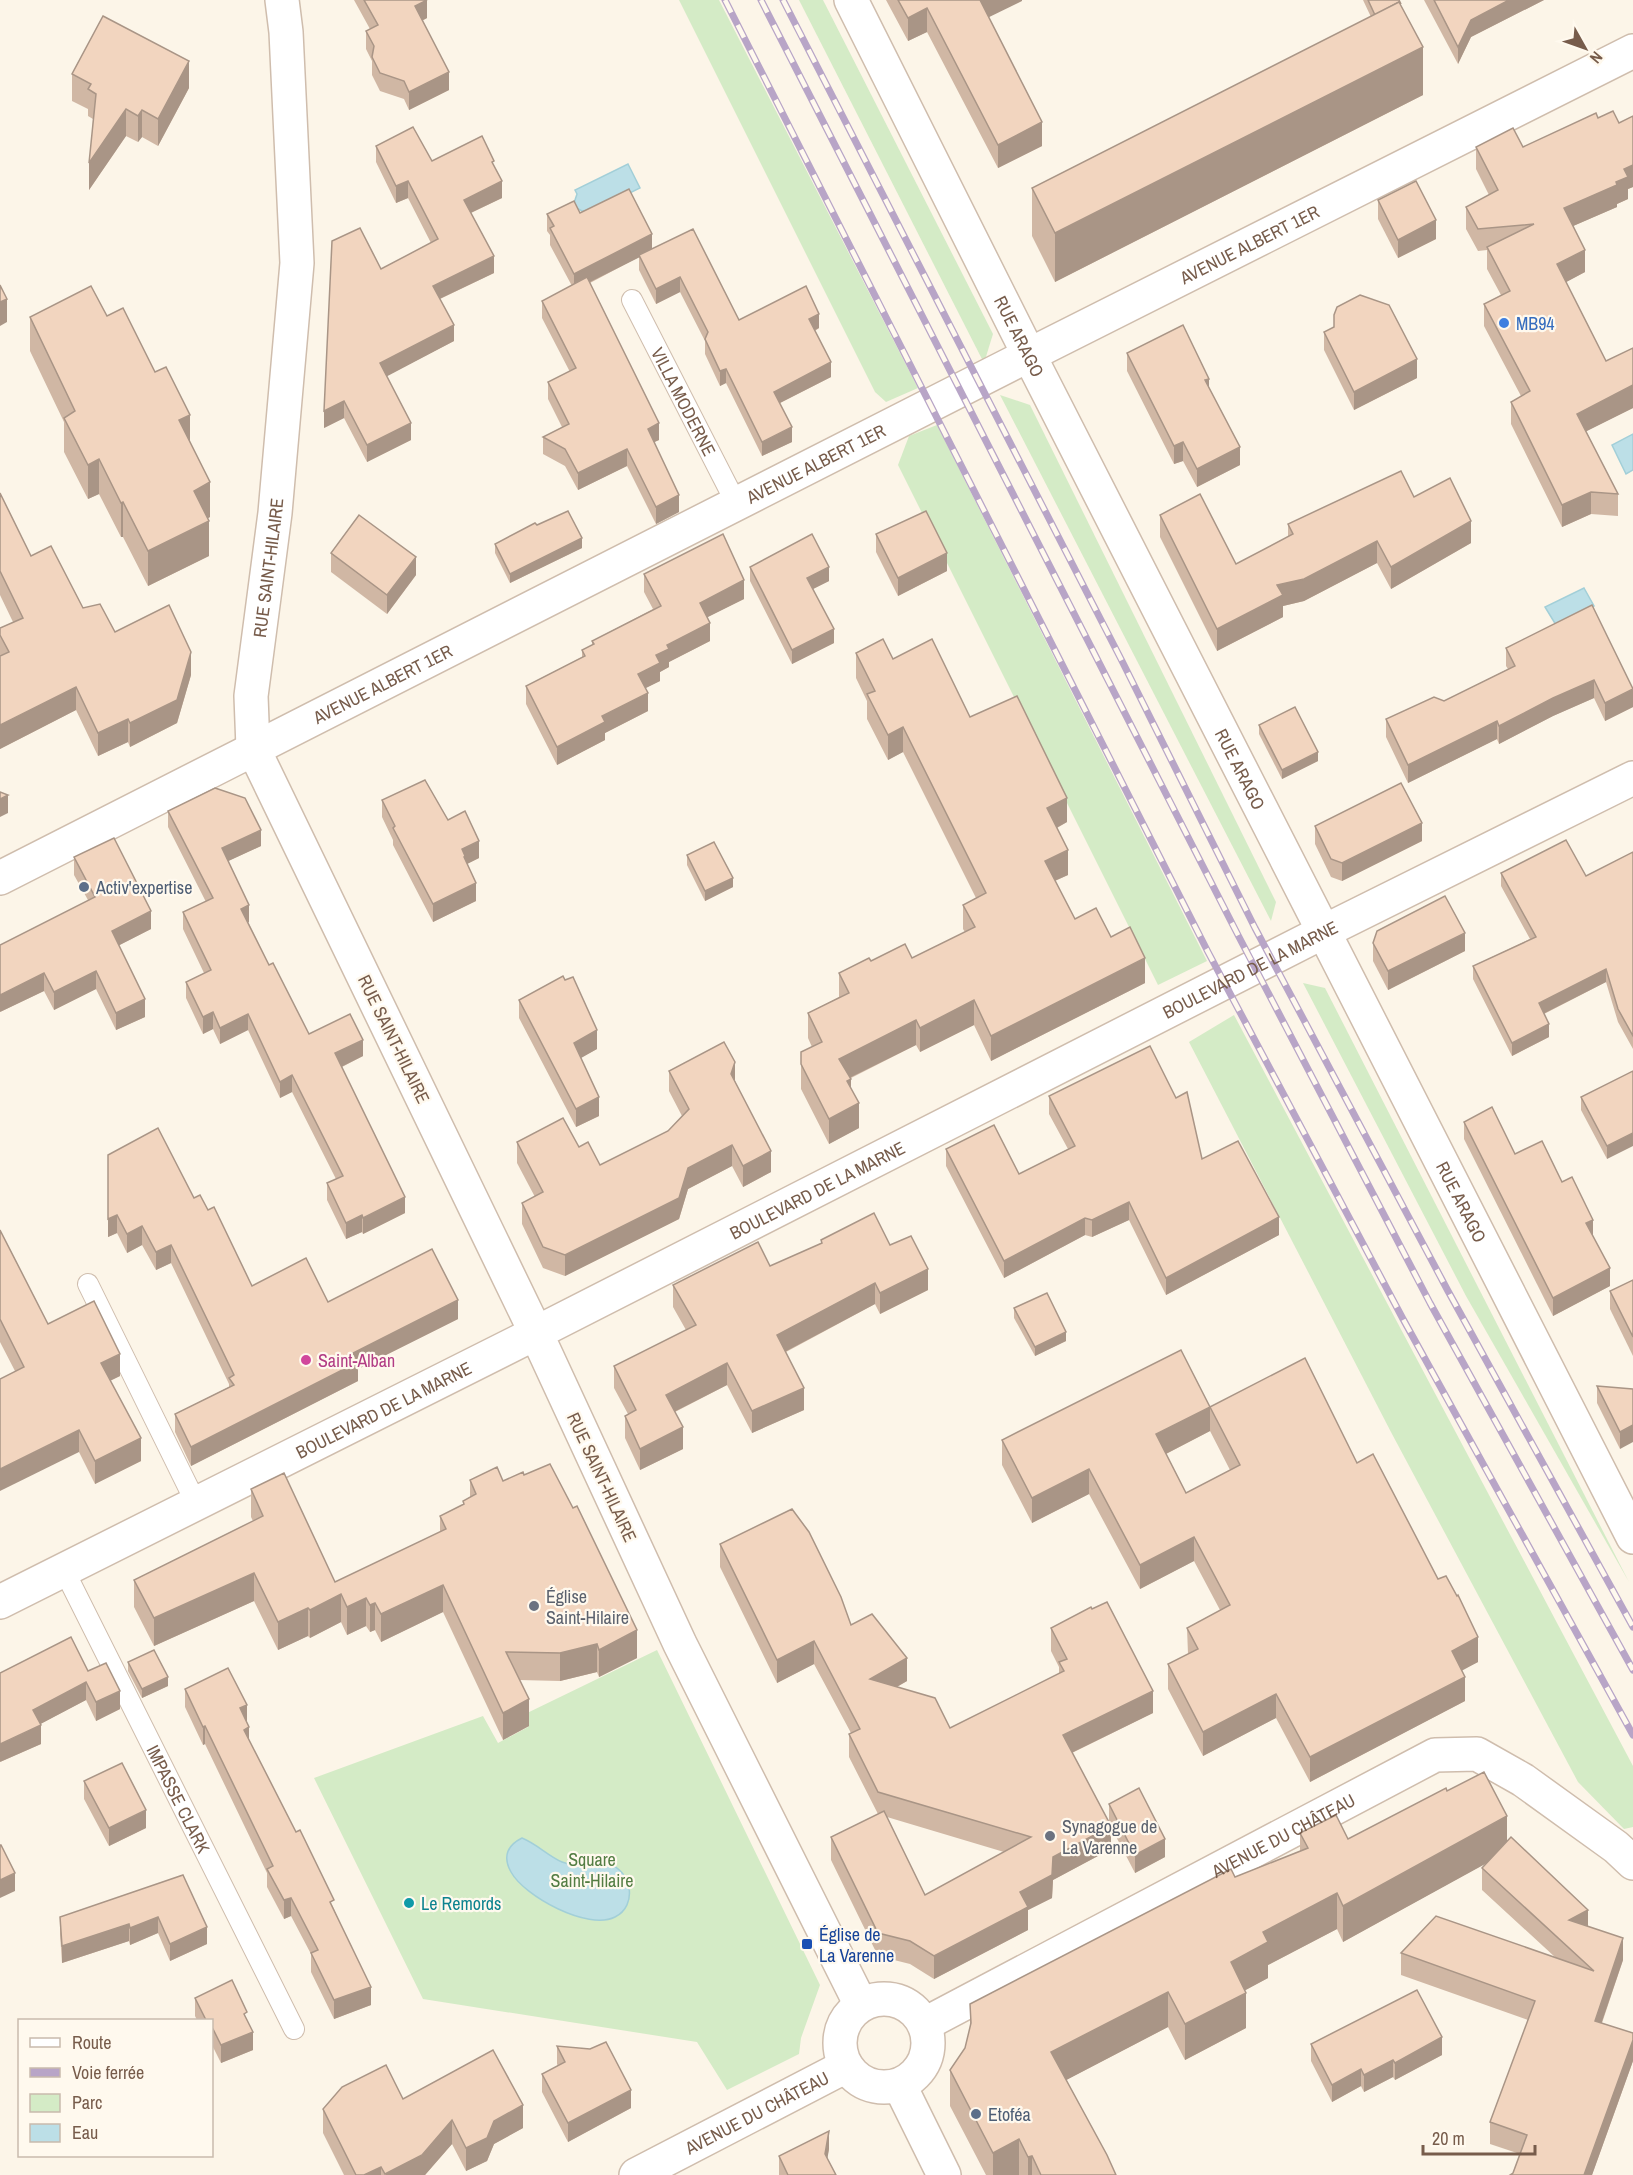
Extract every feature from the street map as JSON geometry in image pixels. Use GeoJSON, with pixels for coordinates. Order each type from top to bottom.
{"type":"FeatureCollection","features":[{"type":"Feature","properties":{"kind":"street","name":"RUE SAINT-HILAIRE"},"geometry":{"type":"LineString","coordinates":[[282,0],[286,32],[297,263],[275,513],[251,696],[253,748],[536,1333],[680,1644],[861,2005]]}},
{"type":"Feature","properties":{"kind":"street","name":"RUE ARAGO"},"geometry":{"type":"LineString","coordinates":[[851,0],[1029,355],[1633,1537]]}},
{"type":"Feature","properties":{"kind":"street","name":"AVENUE ALBERT 1ER"},"geometry":{"type":"LineString","coordinates":[[0,878],[736,503],[1633,51]]}},
{"type":"Feature","properties":{"kind":"street","name":"BOULEVARD DE LA MARNE"},"geometry":{"type":"LineString","coordinates":[[0,1602],[536,1333],[1323,932],[1633,778]]}},
{"type":"Feature","properties":{"kind":"street","name":"AVENUE DU CHÂTEAU"},"geometry":{"type":"LineString","coordinates":[[925,2024],[1435,1755],[1477,1754],[1523,1780],[1616,1847],[1633,1863]]}},
{"type":"Feature","properties":{"kind":"street"},"geometry":{"type":"LineString","coordinates":[[879,1999],[897,2000],[914,2009],[925,2024],[929,2042],[926,2060],[916,2076],[900,2086],[879,2088],[860,2081],[846,2066],[841,2055],[841,2032],[848,2016],[861,2005],[879,1999]]}},
{"type":"Feature","properties":{"kind":"street","name":"AVENUE DU CHÂTEAU"},"geometry":{"type":"LineString","coordinates":[[636,2175],[846,2066]]}},
{"type":"Feature","properties":{"kind":"street"},"geometry":{"type":"LineString","coordinates":[[900,2086],[944,2175]]}},
{"type":"Feature","properties":{"kind":"lane","name":"VILLA MODERNE"},"geometry":{"type":"LineString","coordinates":[[633,300],[736,503]]}},
{"type":"Feature","properties":{"kind":"lane"},"geometry":{"type":"LineString","coordinates":[[88,1284],[196,1503]]}},
{"type":"Feature","properties":{"kind":"lane","name":"IMPASSE CLARK"},"geometry":{"type":"LineString","coordinates":[[64,1570],[294,2029]]}},
{"type":"Feature","properties":{"kind":"green space"},"geometry":{"type":"Polygon","coordinates":[[[679,0],[719,0],[918,388],[886,402],[875,392],[679,0]]]}},
{"type":"Feature","properties":{"kind":"green space"},"geometry":{"type":"Polygon","coordinates":[[[799,0],[823,0],[993,334],[984,363],[799,0]]]}},
{"type":"Feature","properties":{"kind":"green space"},"geometry":{"type":"Polygon","coordinates":[[[1000,395],[1030,405],[1276,902],[1271,921],[1000,395]]]}},
{"type":"Feature","properties":{"kind":"green space"},"geometry":{"type":"Polygon","coordinates":[[[937,425],[1207,961],[1158,985],[898,465],[909,436],[937,425]]]}},
{"type":"Feature","properties":{"kind":"green space"},"geometry":{"type":"Polygon","coordinates":[[[1303,983],[1325,988],[1629,1582],[1466,1296],[1303,983]]]}},
{"type":"Feature","properties":{"kind":"green space"},"geometry":{"type":"Polygon","coordinates":[[[1234,1015],[1633,1766],[1633,1827],[1624,1829],[1578,1782],[1392,1434],[1189,1042],[1234,1015]]]}},
{"type":"Feature","properties":{"kind":"green space","name":"Square Saint-Hilaire"},"geometry":{"type":"Polygon","coordinates":[[[657,1650],[820,1985],[801,2038],[799,2054],[727,2090],[697,2042],[423,1999],[314,1778],[483,1716],[498,1743],[528,1727],[523,1715],[657,1650]]]}},
{"type":"Feature","properties":{"kind":"water"},"geometry":{"type":"Polygon","coordinates":[[[628,164],[640,188],[587,214],[586,211],[573,206],[577,194],[575,190],[628,164]]]}},
{"type":"Feature","properties":{"kind":"water"},"geometry":{"type":"Polygon","coordinates":[[[1633,434],[1633,470],[1626,474],[1612,445],[1633,434]]]}},
{"type":"Feature","properties":{"kind":"water"},"geometry":{"type":"Polygon","coordinates":[[[1584,588],[1594,606],[1556,625],[1545,607],[1584,588]]]}},
{"type":"Feature","properties":{"kind":"water"},"geometry":{"type":"Polygon","coordinates":[[[522,1838],[568,1864],[603,1863],[616,1868],[627,1881],[629,1897],[627,1905],[615,1917],[603,1920],[574,1915],[542,1900],[518,1881],[508,1866],[507,1856],[510,1848],[522,1838]]]}},
{"type":"Feature","properties":{"kind":"building"},"geometry":{"type":"Polygon","coordinates":[[[364,0],[427,0],[415,6],[449,72],[409,92],[404,81],[380,73],[372,57],[374,46],[366,31],[378,25],[364,0]]]}},
{"type":"Feature","properties":{"kind":"building"},"geometry":{"type":"Polygon","coordinates":[[[898,0],[980,0],[1042,122],[998,145],[927,8],[908,18],[898,0]]]}},
{"type":"Feature","properties":{"kind":"building"},"geometry":{"type":"Polygon","coordinates":[[[1368,0],[1399,0],[1401,4],[1399,2],[1375,15],[1368,0]]]}},
{"type":"Feature","properties":{"kind":"building"},"geometry":{"type":"Polygon","coordinates":[[[1434,0],[1509,0],[1471,20],[1458,47],[1434,0]]]}},
{"type":"Feature","properties":{"kind":"building"},"geometry":{"type":"Polygon","coordinates":[[[1399,2],[1423,47],[1055,233],[1032,188],[1399,2]]]}},
{"type":"Feature","properties":{"kind":"building"},"geometry":{"type":"Polygon","coordinates":[[[103,16],[189,61],[158,119],[142,110],[138,116],[126,109],[89,163],[96,94],[88,89],[91,84],[72,74],[103,16]]]}},
{"type":"Feature","properties":{"kind":"building"},"geometry":{"type":"Polygon","coordinates":[[[1613,111],[1619,123],[1633,116],[1633,165],[1624,169],[1628,177],[1616,182],[1617,185],[1564,208],[1585,250],[1557,264],[1606,361],[1633,348],[1633,385],[1577,414],[1618,494],[1591,492],[1562,505],[1511,402],[1530,391],[1484,304],[1510,291],[1487,247],[1534,224],[1478,229],[1466,207],[1498,190],[1476,147],[1513,128],[1523,147],[1596,113],[1598,118],[1613,111]]]}},
{"type":"Feature","properties":{"kind":"building"},"geometry":{"type":"Polygon","coordinates":[[[413,127],[432,161],[482,136],[502,181],[464,200],[494,256],[433,286],[454,325],[380,363],[411,423],[367,445],[344,401],[324,411],[332,241],[360,228],[381,269],[438,239],[408,181],[396,186],[376,146],[413,127]]]}},
{"type":"Feature","properties":{"kind":"building"},"geometry":{"type":"Polygon","coordinates":[[[1416,181],[1436,220],[1398,240],[1378,200],[1416,181]]]}},
{"type":"Feature","properties":{"kind":"building"},"geometry":{"type":"Polygon","coordinates":[[[629,189],[652,234],[574,274],[550,228],[554,226],[547,214],[574,201],[580,213],[629,189]]]}},
{"type":"Feature","properties":{"kind":"building"},"geometry":{"type":"Polygon","coordinates":[[[693,229],[739,320],[806,286],[819,314],[809,319],[831,362],[774,392],[792,427],[762,442],[726,369],[720,371],[705,339],[708,332],[680,277],[656,289],[639,255],[693,229]]]}},
{"type":"Feature","properties":{"kind":"building"},"geometry":{"type":"Polygon","coordinates":[[[587,277],[659,423],[648,429],[679,495],[656,507],[627,449],[578,473],[565,449],[543,437],[569,424],[548,382],[576,368],[542,301],[587,277]]]}},
{"type":"Feature","properties":{"kind":"building"},"geometry":{"type":"Polygon","coordinates":[[[0,285],[7,299],[0,302],[0,285]]]}},
{"type":"Feature","properties":{"kind":"building"},"geometry":{"type":"Polygon","coordinates":[[[91,286],[107,316],[123,308],[155,372],[166,367],[190,415],[179,420],[210,482],[194,491],[209,521],[148,551],[99,459],[88,465],[64,418],[75,411],[30,317],[91,286]]]}},
{"type":"Feature","properties":{"kind":"building"},"geometry":{"type":"Polygon","coordinates":[[[1360,295],[1389,305],[1417,359],[1354,392],[1324,332],[1334,327],[1337,307],[1360,295]]]}},
{"type":"Feature","properties":{"kind":"building"},"geometry":{"type":"Polygon","coordinates":[[[1183,325],[1209,379],[1205,380],[1240,447],[1197,469],[1183,442],[1174,446],[1127,353],[1183,325]]]}},
{"type":"Feature","properties":{"kind":"building"},"geometry":{"type":"Polygon","coordinates":[[[1401,471],[1414,497],[1450,478],[1471,521],[1391,567],[1377,541],[1304,579],[1277,585],[1283,595],[1217,629],[1160,515],[1200,494],[1236,564],[1293,534],[1288,524],[1401,471]]]}},
{"type":"Feature","properties":{"kind":"building"},"geometry":{"type":"Polygon","coordinates":[[[0,493],[31,556],[51,546],[83,608],[100,604],[115,632],[169,605],[191,652],[177,700],[130,723],[128,719],[98,733],[76,687],[0,725],[0,656],[9,652],[0,635],[0,628],[23,618],[0,571],[0,493]]]}},
{"type":"Feature","properties":{"kind":"building"},"geometry":{"type":"Polygon","coordinates":[[[568,511],[582,538],[510,574],[495,544],[535,523],[537,525],[568,511]]]}},
{"type":"Feature","properties":{"kind":"building"},"geometry":{"type":"Polygon","coordinates":[[[926,511],[947,553],[898,578],[876,534],[926,511]]]}},
{"type":"Feature","properties":{"kind":"building"},"geometry":{"type":"Polygon","coordinates":[[[359,515],[416,557],[387,595],[331,553],[359,515]]]}},
{"type":"Feature","properties":{"kind":"building"},"geometry":{"type":"Polygon","coordinates":[[[723,534],[744,580],[700,603],[710,623],[667,645],[669,649],[656,655],[660,663],[638,674],[648,693],[602,716],[605,722],[557,747],[526,686],[585,656],[582,650],[594,644],[592,641],[661,606],[644,574],[723,534]]]}},
{"type":"Feature","properties":{"kind":"building"},"geometry":{"type":"Polygon","coordinates":[[[812,534],[829,567],[807,578],[834,629],[792,650],[750,567],[812,534]]]}},
{"type":"Feature","properties":{"kind":"building"},"geometry":{"type":"Polygon","coordinates":[[[1592,605],[1633,689],[1605,703],[1594,680],[1499,726],[1497,721],[1408,765],[1386,719],[1434,697],[1444,701],[1515,666],[1506,648],[1592,605]]]}},
{"type":"Feature","properties":{"kind":"building"},"geometry":{"type":"Polygon","coordinates":[[[883,639],[893,659],[932,639],[970,717],[1017,696],[1067,798],[1047,808],[1068,850],[1045,861],[1075,919],[1096,908],[1111,937],[1130,927],[1145,958],[991,1036],[974,1000],[920,1028],[916,1020],[839,1059],[851,1079],[847,1081],[859,1103],[829,1119],[801,1064],[801,1052],[822,1042],[808,1013],[849,993],[839,973],[869,958],[871,961],[905,944],[912,958],[975,927],[963,905],[986,893],[903,727],[888,735],[867,694],[875,691],[856,653],[883,639]]]}},
{"type":"Feature","properties":{"kind":"building"},"geometry":{"type":"Polygon","coordinates":[[[1295,707],[1318,752],[1282,770],[1259,725],[1295,707]]]}},
{"type":"Feature","properties":{"kind":"building"},"geometry":{"type":"Polygon","coordinates":[[[425,780],[448,820],[465,811],[479,841],[462,849],[476,883],[433,904],[393,828],[395,826],[382,800],[425,780]]]}},
{"type":"Feature","properties":{"kind":"building"},"geometry":{"type":"Polygon","coordinates":[[[1401,783],[1422,823],[1342,863],[1331,859],[1315,826],[1401,783]]]}},
{"type":"Feature","properties":{"kind":"building"},"geometry":{"type":"Polygon","coordinates":[[[215,788],[245,798],[261,830],[222,848],[249,905],[241,909],[269,965],[273,963],[309,1034],[350,1014],[363,1040],[335,1053],[405,1197],[363,1218],[362,1215],[346,1223],[327,1183],[343,1176],[292,1075],[280,1082],[248,1014],[220,1028],[213,1012],[203,1017],[186,982],[211,970],[183,912],[213,898],[168,811],[215,788]]]}},
{"type":"Feature","properties":{"kind":"building"},"geometry":{"type":"Polygon","coordinates":[[[0,792],[8,795],[0,799],[0,792]]]}},
{"type":"Feature","properties":{"kind":"building"},"geometry":{"type":"Polygon","coordinates":[[[114,838],[151,911],[112,931],[145,999],[116,1013],[96,971],[54,992],[44,973],[0,995],[0,945],[95,897],[74,857],[114,838]]]}},
{"type":"Feature","properties":{"kind":"building"},"geometry":{"type":"Polygon","coordinates":[[[1566,840],[1586,876],[1633,852],[1633,1036],[1618,1009],[1606,969],[1539,1003],[1549,1024],[1512,1043],[1473,966],[1536,937],[1501,873],[1566,840]]]}},
{"type":"Feature","properties":{"kind":"building"},"geometry":{"type":"Polygon","coordinates":[[[714,842],[733,878],[705,891],[687,855],[714,842]]]}},
{"type":"Feature","properties":{"kind":"building"},"geometry":{"type":"Polygon","coordinates":[[[1445,896],[1465,933],[1388,971],[1373,943],[1377,931],[1445,896]]]}},
{"type":"Feature","properties":{"kind":"building"},"geometry":{"type":"Polygon","coordinates":[[[563,976],[565,980],[573,977],[597,1030],[574,1043],[599,1097],[576,1109],[519,1000],[563,976]]]}},
{"type":"Feature","properties":{"kind":"building"},"geometry":{"type":"Polygon","coordinates":[[[724,1042],[735,1062],[731,1074],[771,1151],[743,1166],[732,1145],[688,1168],[679,1198],[565,1255],[543,1247],[522,1203],[543,1192],[517,1142],[563,1118],[579,1147],[588,1142],[600,1165],[668,1131],[689,1109],[669,1071],[724,1042]]]}},
{"type":"Feature","properties":{"kind":"building"},"geometry":{"type":"Polygon","coordinates":[[[1150,1046],[1176,1098],[1187,1092],[1202,1159],[1238,1141],[1279,1217],[1166,1278],[1129,1202],[1092,1220],[1085,1218],[1004,1261],[946,1149],[994,1125],[1019,1174],[1075,1146],[1049,1096],[1150,1046]]]}},
{"type":"Feature","properties":{"kind":"building"},"geometry":{"type":"Polygon","coordinates":[[[1633,1071],[1633,1133],[1607,1146],[1581,1097],[1633,1071]]]}},
{"type":"Feature","properties":{"kind":"building"},"geometry":{"type":"Polygon","coordinates":[[[1492,1107],[1515,1154],[1542,1141],[1562,1182],[1572,1177],[1593,1220],[1586,1223],[1610,1268],[1553,1298],[1464,1122],[1492,1107]]]}},
{"type":"Feature","properties":{"kind":"building"},"geometry":{"type":"Polygon","coordinates":[[[158,1128],[194,1198],[200,1195],[208,1210],[214,1207],[252,1286],[306,1258],[328,1302],[432,1249],[458,1300],[353,1353],[358,1362],[191,1447],[175,1414],[234,1385],[229,1378],[234,1375],[171,1245],[156,1252],[142,1226],[127,1234],[117,1215],[108,1219],[108,1155],[158,1128]]]}},
{"type":"Feature","properties":{"kind":"building"},"geometry":{"type":"Polygon","coordinates":[[[874,1213],[890,1245],[911,1236],[928,1269],[880,1293],[875,1283],[777,1335],[804,1388],[752,1411],[727,1363],[666,1395],[683,1427],[640,1449],[625,1416],[636,1410],[614,1366],[696,1325],[673,1285],[758,1242],[770,1266],[822,1243],[821,1240],[874,1213]]]}},
{"type":"Feature","properties":{"kind":"building"},"geometry":{"type":"Polygon","coordinates":[[[0,1230],[48,1324],[94,1301],[120,1354],[101,1363],[141,1438],[95,1461],[79,1430],[0,1469],[0,1379],[24,1367],[0,1319],[0,1230]]]}},
{"type":"Feature","properties":{"kind":"building"},"geometry":{"type":"Polygon","coordinates":[[[1633,1280],[1633,1337],[1610,1291],[1633,1280]]]}},
{"type":"Feature","properties":{"kind":"building"},"geometry":{"type":"Polygon","coordinates":[[[1047,1293],[1066,1332],[1035,1347],[1014,1308],[1047,1293]]]}},
{"type":"Feature","properties":{"kind":"building"},"geometry":{"type":"Polygon","coordinates":[[[1181,1350],[1210,1407],[1305,1358],[1357,1463],[1373,1454],[1438,1579],[1446,1576],[1458,1595],[1478,1637],[1452,1651],[1465,1677],[1310,1757],[1276,1694],[1203,1732],[1168,1664],[1198,1649],[1187,1628],[1230,1605],[1194,1537],[1140,1565],[1089,1469],[1032,1498],[1002,1440],[1181,1350]],[[1210,1407],[1156,1434],[1186,1493],[1240,1465],[1210,1407]]]}},
{"type":"Feature","properties":{"kind":"building"},"geometry":{"type":"Polygon","coordinates":[[[1597,1386],[1633,1389],[1633,1425],[1620,1432],[1597,1386]]]}},
{"type":"Feature","properties":{"kind":"building"},"geometry":{"type":"Polygon","coordinates":[[[550,1464],[573,1508],[577,1506],[637,1630],[599,1650],[597,1644],[560,1653],[506,1652],[529,1699],[503,1713],[443,1585],[381,1614],[375,1603],[370,1605],[366,1598],[347,1607],[341,1594],[310,1610],[308,1608],[278,1622],[254,1573],[154,1618],[134,1580],[263,1516],[251,1489],[284,1473],[335,1582],[446,1529],[440,1516],[464,1504],[463,1501],[476,1494],[470,1480],[497,1467],[503,1481],[550,1464]]]}},
{"type":"Feature","properties":{"kind":"building"},"geometry":{"type":"Polygon","coordinates":[[[792,1509],[809,1532],[841,1597],[851,1625],[872,1614],[907,1658],[870,1679],[935,1698],[950,1728],[1064,1671],[1059,1662],[1067,1659],[1051,1628],[1091,1607],[1092,1609],[1107,1602],[1153,1691],[1063,1735],[1111,1826],[1053,1857],[1052,1875],[1020,1892],[1028,1907],[934,1956],[910,1941],[878,1933],[831,1837],[884,1811],[925,1895],[1031,1837],[878,1792],[849,1734],[860,1729],[814,1641],[777,1660],[720,1544],[792,1509]]]}},
{"type":"Feature","properties":{"kind":"building"},"geometry":{"type":"Polygon","coordinates":[[[71,1637],[88,1671],[106,1663],[120,1691],[96,1702],[86,1682],[33,1710],[41,1725],[0,1744],[0,1673],[71,1637]]]}},
{"type":"Feature","properties":{"kind":"building"},"geometry":{"type":"Polygon","coordinates":[[[154,1650],[168,1677],[142,1689],[128,1662],[154,1650]]]}},
{"type":"Feature","properties":{"kind":"building"},"geometry":{"type":"Polygon","coordinates":[[[228,1668],[247,1705],[240,1708],[249,1727],[244,1730],[296,1832],[300,1830],[334,1900],[330,1902],[371,1987],[334,2000],[311,1953],[318,1950],[291,1898],[284,1900],[267,1869],[273,1866],[185,1689],[228,1668]]]}},
{"type":"Feature","properties":{"kind":"building"},"geometry":{"type":"Polygon","coordinates":[[[122,1763],[146,1810],[109,1828],[84,1781],[122,1763]]]}},
{"type":"Feature","properties":{"kind":"building"},"geometry":{"type":"Polygon","coordinates":[[[1484,1772],[1507,1816],[1343,1906],[1337,1893],[1263,1932],[1268,1942],[1231,1962],[1246,1993],[1185,2024],[1168,1992],[1051,2052],[1116,2175],[1041,2175],[1032,2156],[1028,2157],[1019,2139],[993,2153],[950,2070],[965,2048],[971,2023],[970,2004],[1231,1869],[1235,1877],[1308,1848],[1300,1833],[1336,1815],[1348,1839],[1446,1788],[1447,1791],[1484,1772]]]}},
{"type":"Feature","properties":{"kind":"building"},"geometry":{"type":"Polygon","coordinates":[[[1139,1788],[1165,1839],[1135,1855],[1109,1804],[1139,1788]]]}},
{"type":"Feature","properties":{"kind":"building"},"geometry":{"type":"Polygon","coordinates":[[[1511,1837],[1588,1910],[1569,1920],[1623,1938],[1595,2021],[1633,2033],[1633,2040],[1584,2175],[1510,2175],[1513,2173],[1527,2135],[1490,2122],[1535,2001],[1401,1953],[1436,1916],[1594,1971],[1482,1868],[1511,1837]]]}},
{"type":"Feature","properties":{"kind":"building"},"geometry":{"type":"Polygon","coordinates":[[[0,1845],[15,1873],[0,1880],[0,1845]]]}},
{"type":"Feature","properties":{"kind":"building"},"geometry":{"type":"Polygon","coordinates":[[[183,1875],[207,1927],[170,1944],[158,1917],[130,1928],[129,1924],[62,1946],[60,1917],[183,1875]]]}},
{"type":"Feature","properties":{"kind":"building"},"geometry":{"type":"Polygon","coordinates":[[[232,1980],[247,2012],[244,2014],[253,2032],[221,2045],[213,2029],[213,2019],[206,2019],[195,1998],[232,1980]]]}},
{"type":"Feature","properties":{"kind":"building"},"geometry":{"type":"Polygon","coordinates":[[[1417,1990],[1442,2037],[1395,2063],[1393,2060],[1364,2075],[1361,2069],[1332,2085],[1311,2044],[1417,1990]]]}},
{"type":"Feature","properties":{"kind":"building"},"geometry":{"type":"Polygon","coordinates":[[[606,2042],[631,2090],[568,2123],[542,2074],[565,2062],[557,2046],[590,2049],[606,2042]]]}},
{"type":"Feature","properties":{"kind":"building"},"geometry":{"type":"Polygon","coordinates":[[[493,2050],[523,2105],[494,2121],[487,2138],[466,2148],[452,2120],[422,2155],[385,2174],[381,2167],[364,2175],[356,2175],[323,2109],[342,2087],[386,2065],[403,2099],[493,2050]]]}},
{"type":"Feature","properties":{"kind":"building"},"geometry":{"type":"Polygon","coordinates":[[[829,2131],[825,2154],[836,2175],[788,2175],[779,2156],[829,2131]]]}},
{"type":"Feature","properties":{"kind":"railway"},"geometry":{"type":"LineString","coordinates":[[725,0],[1208,952],[1403,1319],[1633,1735]]}},
{"type":"Feature","properties":{"kind":"railway"},"geometry":{"type":"LineString","coordinates":[[761,0],[1239,937],[1430,1303],[1633,1670]]}},
{"type":"Feature","properties":{"kind":"railway"},"geometry":{"type":"LineString","coordinates":[[783,0],[1122,661],[1255,928],[1448,1291],[1633,1627]]}},
{"type":"Feature","properties":{"kind":"place","name":"MB94"},"geometry":{"type":"Point","coordinates":[1504,323]}},
{"type":"Feature","properties":{"kind":"place","name":"Activ'expertise"},"geometry":{"type":"Point","coordinates":[84,887]}},
{"type":"Feature","properties":{"kind":"place","name":"Saint-Alban"},"geometry":{"type":"Point","coordinates":[306,1360]}},
{"type":"Feature","properties":{"kind":"place","name":"Église Saint-Hilaire"},"geometry":{"type":"Point","coordinates":[534,1606]}},
{"type":"Feature","properties":{"kind":"place","name":"Synagogue de La Varenne"},"geometry":{"type":"Point","coordinates":[1050,1836]}},
{"type":"Feature","properties":{"kind":"place","name":"Le Remords"},"geometry":{"type":"Point","coordinates":[409,1903]}},
{"type":"Feature","properties":{"kind":"place","name":"Église de La Varenne"},"geometry":{"type":"Point","coordinates":[807,1944]}},
{"type":"Feature","properties":{"kind":"place","name":"Etoféa"},"geometry":{"type":"Point","coordinates":[976,2114]}}]}
